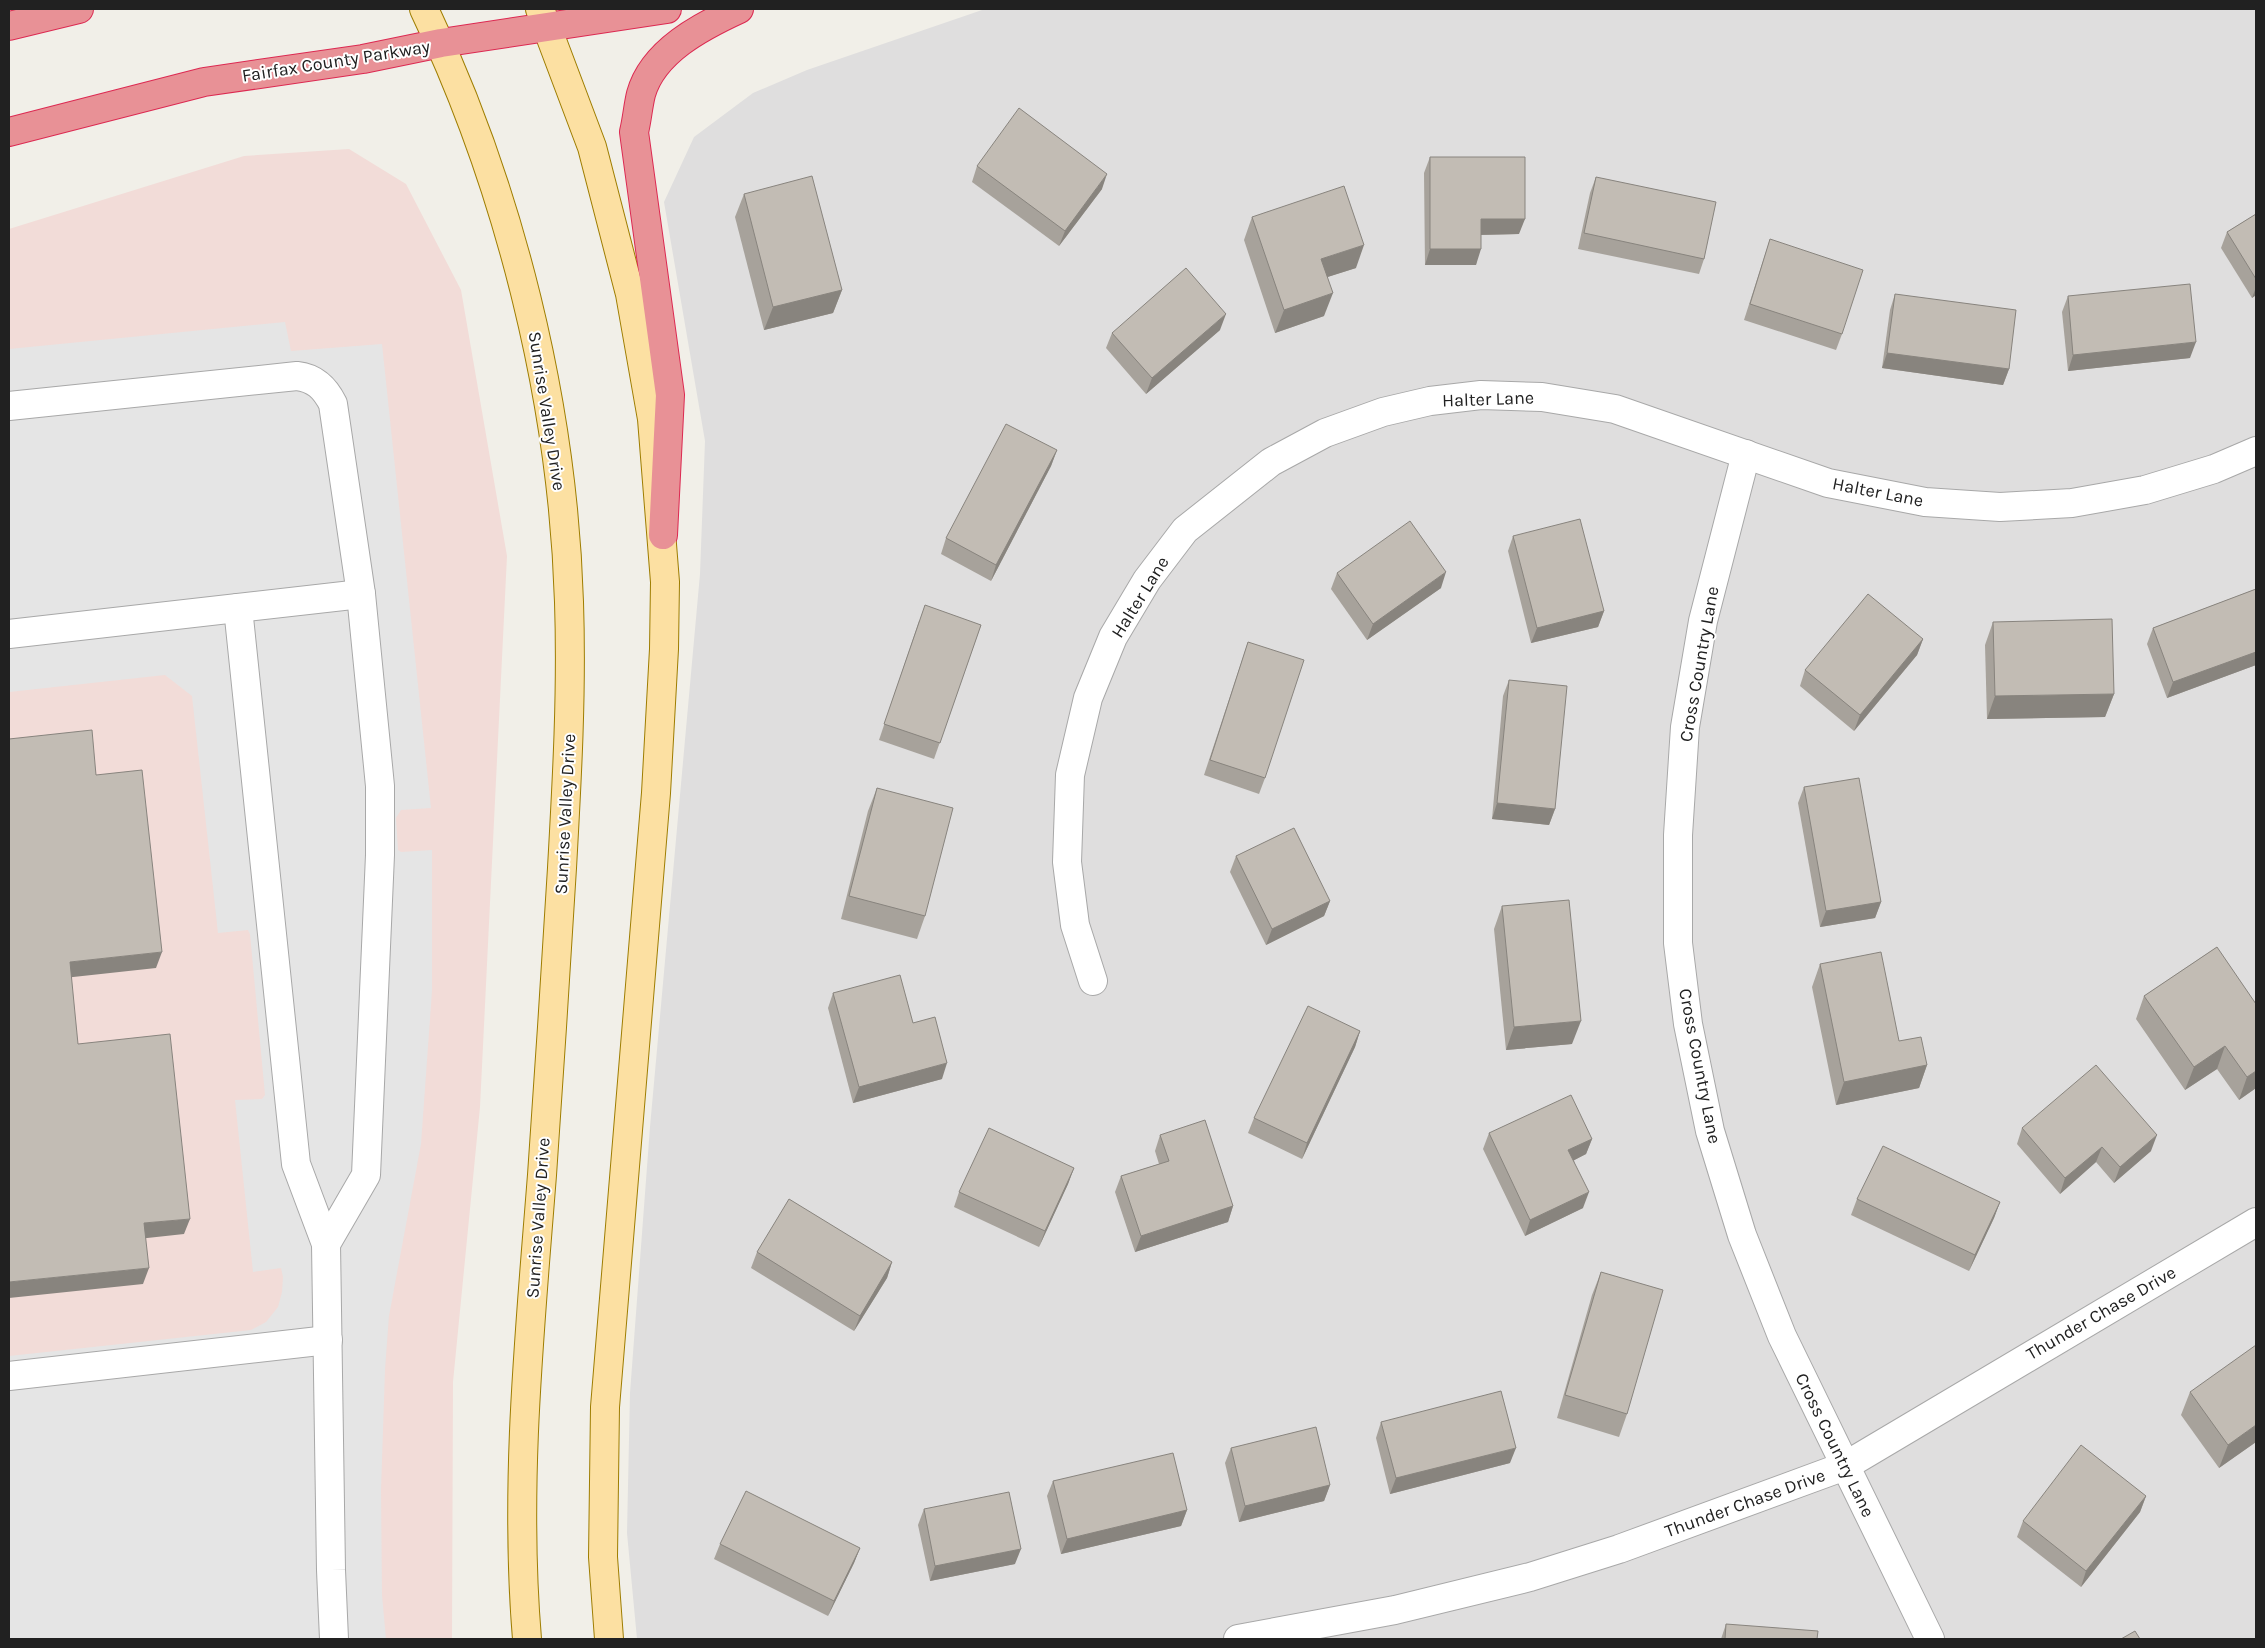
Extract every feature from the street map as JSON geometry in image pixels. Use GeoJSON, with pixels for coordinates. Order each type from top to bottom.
{"type":"FeatureCollection","features":[{"type":"Feature","properties":{"kind":"highway"},"geometry":{"type":"LineString","coordinates":[[9,26],[79,9]]}},
{"type":"Feature","properties":{"kind":"highway","name":"Fairfax County Parkway"},"geometry":{"type":"LineString","coordinates":[[9,132],[204,82],[363,58],[441,43],[545,18],[667,9]]}},
{"type":"Feature","properties":{"kind":"highway"},"geometry":{"type":"LineString","coordinates":[[663,535],[670,395],[634,132],[642,92],[656,66],[680,42],[739,9]]}},
{"type":"Feature","properties":{"kind":"main road","name":"Sunrise Valley Drive"},"geometry":{"type":"LineString","coordinates":[[424,9],[441,43],[495,187],[513,245],[531,316],[555,453],[564,524],[569,599],[568,755],[556,962],[524,1419],[522,1548],[527,1639]]}},
{"type":"Feature","properties":{"kind":"main road"},"geometry":{"type":"LineString","coordinates":[[545,18],[592,147],[630,294],[652,419],[663,535],[665,582],[664,649],[656,793],[605,1407],[603,1557],[609,1639]]}},
{"type":"Feature","properties":{"kind":"street"},"geometry":{"type":"LineString","coordinates":[[9,406],[297,376],[309,378],[328,393],[334,404],[361,594],[380,786],[380,855],[366,1175],[326,1244]]}},
{"type":"Feature","properties":{"kind":"street","name":"Halter Lane"},"geometry":{"type":"LineString","coordinates":[[1093,981],[1075,925],[1067,862],[1070,775],[1088,698],[1113,637],[1147,580],[1185,530],[1271,462],[1325,433],[1383,412],[1430,401],[1481,395],[1542,397],[1615,409],[1828,483],[1925,502],[2000,507],[2072,503],[2145,490],[2214,470],[2256,451]]}},
{"type":"Feature","properties":{"kind":"street","name":"Cross Country Lane"},"geometry":{"type":"LineString","coordinates":[[1746,454],[1703,621],[1686,727],[1678,835],[1678,943],[1688,1024],[1708,1121],[1742,1235],[1782,1336],[1930,1639]]}},
{"type":"Feature","properties":{"kind":"street"},"geometry":{"type":"LineString","coordinates":[[9,634],[361,594]]}},
{"type":"Feature","properties":{"kind":"street"},"geometry":{"type":"LineString","coordinates":[[238,608],[296,1164],[326,1244],[331,1570],[334,1639]]}},
{"type":"Feature","properties":{"kind":"street","name":"Thunder Chase Drive"},"geometry":{"type":"LineString","coordinates":[[1238,1639],[1395,1610],[1530,1577],[1619,1549],[1845,1466],[2256,1222]]}},
{"type":"Feature","properties":{"kind":"street"},"geometry":{"type":"LineString","coordinates":[[9,1376],[328,1340]]}},
{"type":"Feature","properties":{"kind":"shaded area"},"geometry":{"type":"Polygon","coordinates":[[[985,9],[2256,9],[2256,1639],[637,1639],[627,1533],[630,1393],[650,1127],[700,574],[705,441],[664,202],[694,137],[753,93],[807,70],[985,9]]]}},
{"type":"Feature","properties":{"kind":"shaded area"},"geometry":{"type":"Polygon","coordinates":[[[349,149],[406,184],[461,290],[507,556],[480,1107],[453,1382],[452,1639],[9,1639],[9,229],[244,156],[349,149]]]}},
{"type":"Feature","properties":{"kind":"shaded area"},"geometry":{"type":"Polygon","coordinates":[[[285,322],[291,351],[382,344],[431,808],[401,810],[396,818],[398,850],[401,852],[432,850],[432,991],[421,1144],[389,1316],[385,1370],[381,1490],[382,1595],[386,1639],[9,1639],[9,1356],[251,1330],[266,1322],[278,1307],[283,1277],[281,1268],[253,1272],[235,1100],[262,1099],[265,1095],[250,934],[248,930],[218,933],[192,696],[165,675],[9,692],[9,349],[285,322]]]}},
{"type":"Feature","properties":{"kind":"building"},"geometry":{"type":"Polygon","coordinates":[[[1019,108],[1107,174],[1065,231],[977,166],[1019,108]]]}},
{"type":"Feature","properties":{"kind":"building"},"geometry":{"type":"Polygon","coordinates":[[[1430,157],[1525,157],[1525,219],[1481,219],[1481,249],[1430,249],[1430,157]]]}},
{"type":"Feature","properties":{"kind":"building"},"geometry":{"type":"Polygon","coordinates":[[[812,176],[842,290],[773,307],[744,194],[812,176]]]}},
{"type":"Feature","properties":{"kind":"building"},"geometry":{"type":"Polygon","coordinates":[[[1596,177],[1716,202],[1704,259],[1584,233],[1596,177]]]}},
{"type":"Feature","properties":{"kind":"building"},"geometry":{"type":"Polygon","coordinates":[[[1344,186],[1364,245],[1321,259],[1333,293],[1284,310],[1252,217],[1344,186]]]}},
{"type":"Feature","properties":{"kind":"building"},"geometry":{"type":"Polygon","coordinates":[[[2256,214],[2256,279],[2227,232],[2256,214]]]}},
{"type":"Feature","properties":{"kind":"building"},"geometry":{"type":"Polygon","coordinates":[[[1770,239],[1863,270],[1842,334],[1750,304],[1770,239]]]}},
{"type":"Feature","properties":{"kind":"building"},"geometry":{"type":"Polygon","coordinates":[[[1186,268],[1226,314],[1152,378],[1112,333],[1186,268]]]}},
{"type":"Feature","properties":{"kind":"building"},"geometry":{"type":"Polygon","coordinates":[[[2190,284],[2196,342],[2073,355],[2068,296],[2190,284]]]}},
{"type":"Feature","properties":{"kind":"building"},"geometry":{"type":"Polygon","coordinates":[[[1895,294],[2016,310],[2009,369],[1887,353],[1895,294]]]}},
{"type":"Feature","properties":{"kind":"building"},"geometry":{"type":"Polygon","coordinates":[[[1006,424],[1057,450],[996,565],[946,538],[1006,424]]]}},
{"type":"Feature","properties":{"kind":"building"},"geometry":{"type":"Polygon","coordinates":[[[1580,519],[1604,611],[1537,628],[1513,536],[1580,519]]]}},
{"type":"Feature","properties":{"kind":"building"},"geometry":{"type":"Polygon","coordinates":[[[1410,521],[1446,572],[1373,624],[1337,573],[1410,521]]]}},
{"type":"Feature","properties":{"kind":"building"},"geometry":{"type":"Polygon","coordinates":[[[2256,589],[2256,652],[2173,682],[2153,628],[2256,589]]]}},
{"type":"Feature","properties":{"kind":"building"},"geometry":{"type":"Polygon","coordinates":[[[1868,594],[1923,639],[1860,715],[1805,670],[1868,594]]]}},
{"type":"Feature","properties":{"kind":"building"},"geometry":{"type":"Polygon","coordinates":[[[925,605],[981,625],[940,743],[884,724],[925,605]]]}},
{"type":"Feature","properties":{"kind":"building"},"geometry":{"type":"Polygon","coordinates":[[[2112,619],[2114,694],[1995,696],[1993,622],[2112,619]]]}},
{"type":"Feature","properties":{"kind":"building"},"geometry":{"type":"Polygon","coordinates":[[[1248,642],[1304,660],[1265,778],[1210,760],[1248,642]]]}},
{"type":"Feature","properties":{"kind":"building"},"geometry":{"type":"Polygon","coordinates":[[[1509,680],[1567,686],[1555,809],[1497,803],[1509,680]]]}},
{"type":"Feature","properties":{"kind":"building"},"geometry":{"type":"Polygon","coordinates":[[[92,730],[96,775],[142,770],[162,952],[70,962],[78,1044],[170,1034],[190,1219],[144,1223],[149,1268],[9,1282],[9,739],[92,730]]]}},
{"type":"Feature","properties":{"kind":"building"},"geometry":{"type":"Polygon","coordinates":[[[1859,778],[1881,902],[1826,911],[1804,787],[1859,778]]]}},
{"type":"Feature","properties":{"kind":"building"},"geometry":{"type":"Polygon","coordinates":[[[877,788],[953,808],[925,916],[849,896],[877,788]]]}},
{"type":"Feature","properties":{"kind":"building"},"geometry":{"type":"Polygon","coordinates":[[[1294,828],[1330,901],[1272,929],[1236,856],[1294,828]]]}},
{"type":"Feature","properties":{"kind":"building"},"geometry":{"type":"Polygon","coordinates":[[[1569,900],[1581,1021],[1514,1027],[1502,906],[1569,900]]]}},
{"type":"Feature","properties":{"kind":"building"},"geometry":{"type":"Polygon","coordinates":[[[2217,947],[2256,1004],[2256,1071],[2247,1077],[2225,1046],[2194,1067],[2144,996],[2217,947]]]}},
{"type":"Feature","properties":{"kind":"building"},"geometry":{"type":"Polygon","coordinates":[[[1881,952],[1899,1041],[1921,1037],[1927,1065],[1844,1082],[1820,964],[1881,952]]]}},
{"type":"Feature","properties":{"kind":"building"},"geometry":{"type":"Polygon","coordinates":[[[900,975],[913,1023],[935,1017],[947,1063],[859,1087],[833,993],[900,975]]]}},
{"type":"Feature","properties":{"kind":"building"},"geometry":{"type":"Polygon","coordinates":[[[1308,1006],[1360,1031],[1307,1143],[1254,1118],[1308,1006]]]}},
{"type":"Feature","properties":{"kind":"building"},"geometry":{"type":"Polygon","coordinates":[[[2096,1065],[2157,1135],[2120,1167],[2102,1147],[2065,1178],[2022,1128],[2096,1065]]]}},
{"type":"Feature","properties":{"kind":"building"},"geometry":{"type":"Polygon","coordinates":[[[1571,1095],[1592,1139],[1568,1150],[1589,1192],[1530,1220],[1489,1133],[1571,1095]]]}},
{"type":"Feature","properties":{"kind":"building"},"geometry":{"type":"Polygon","coordinates":[[[1205,1120],[1233,1206],[1141,1236],[1121,1176],[1169,1161],[1160,1135],[1205,1120]]]}},
{"type":"Feature","properties":{"kind":"building"},"geometry":{"type":"Polygon","coordinates":[[[989,1128],[1074,1168],[1045,1231],[959,1192],[989,1128]]]}},
{"type":"Feature","properties":{"kind":"building"},"geometry":{"type":"Polygon","coordinates":[[[1883,1146],[2000,1202],[1975,1255],[1857,1199],[1883,1146]]]}},
{"type":"Feature","properties":{"kind":"building"},"geometry":{"type":"Polygon","coordinates":[[[789,1199],[892,1262],[860,1316],[757,1252],[789,1199]]]}},
{"type":"Feature","properties":{"kind":"building"},"geometry":{"type":"Polygon","coordinates":[[[1601,1272],[1663,1290],[1627,1414],[1565,1395],[1601,1272]]]}},
{"type":"Feature","properties":{"kind":"building"},"geometry":{"type":"Polygon","coordinates":[[[2256,1345],[2256,1425],[2228,1445],[2190,1392],[2256,1345]]]}},
{"type":"Feature","properties":{"kind":"building"},"geometry":{"type":"Polygon","coordinates":[[[1501,1391],[1516,1448],[1396,1478],[1381,1422],[1501,1391]]]}},
{"type":"Feature","properties":{"kind":"building"},"geometry":{"type":"Polygon","coordinates":[[[1316,1427],[1330,1485],[1245,1506],[1231,1448],[1316,1427]]]}},
{"type":"Feature","properties":{"kind":"building"},"geometry":{"type":"Polygon","coordinates":[[[2081,1445],[2146,1496],[2086,1571],[2023,1521],[2081,1445]]]}},
{"type":"Feature","properties":{"kind":"building"},"geometry":{"type":"Polygon","coordinates":[[[1173,1453],[1187,1510],[1067,1539],[1053,1481],[1173,1453]]]}},
{"type":"Feature","properties":{"kind":"building"},"geometry":{"type":"Polygon","coordinates":[[[746,1491],[860,1548],[834,1601],[720,1544],[746,1491]]]}},
{"type":"Feature","properties":{"kind":"building"},"geometry":{"type":"Polygon","coordinates":[[[1009,1492],[1021,1549],[935,1566],[924,1509],[1009,1492]]]}},
{"type":"Feature","properties":{"kind":"building"},"geometry":{"type":"Polygon","coordinates":[[[1726,1624],[1818,1631],[1817,1639],[1725,1639],[1726,1624]]]}},
{"type":"Feature","properties":{"kind":"building"},"geometry":{"type":"Polygon","coordinates":[[[2135,1631],[2140,1639],[2121,1639],[2135,1631]]]}}]}
